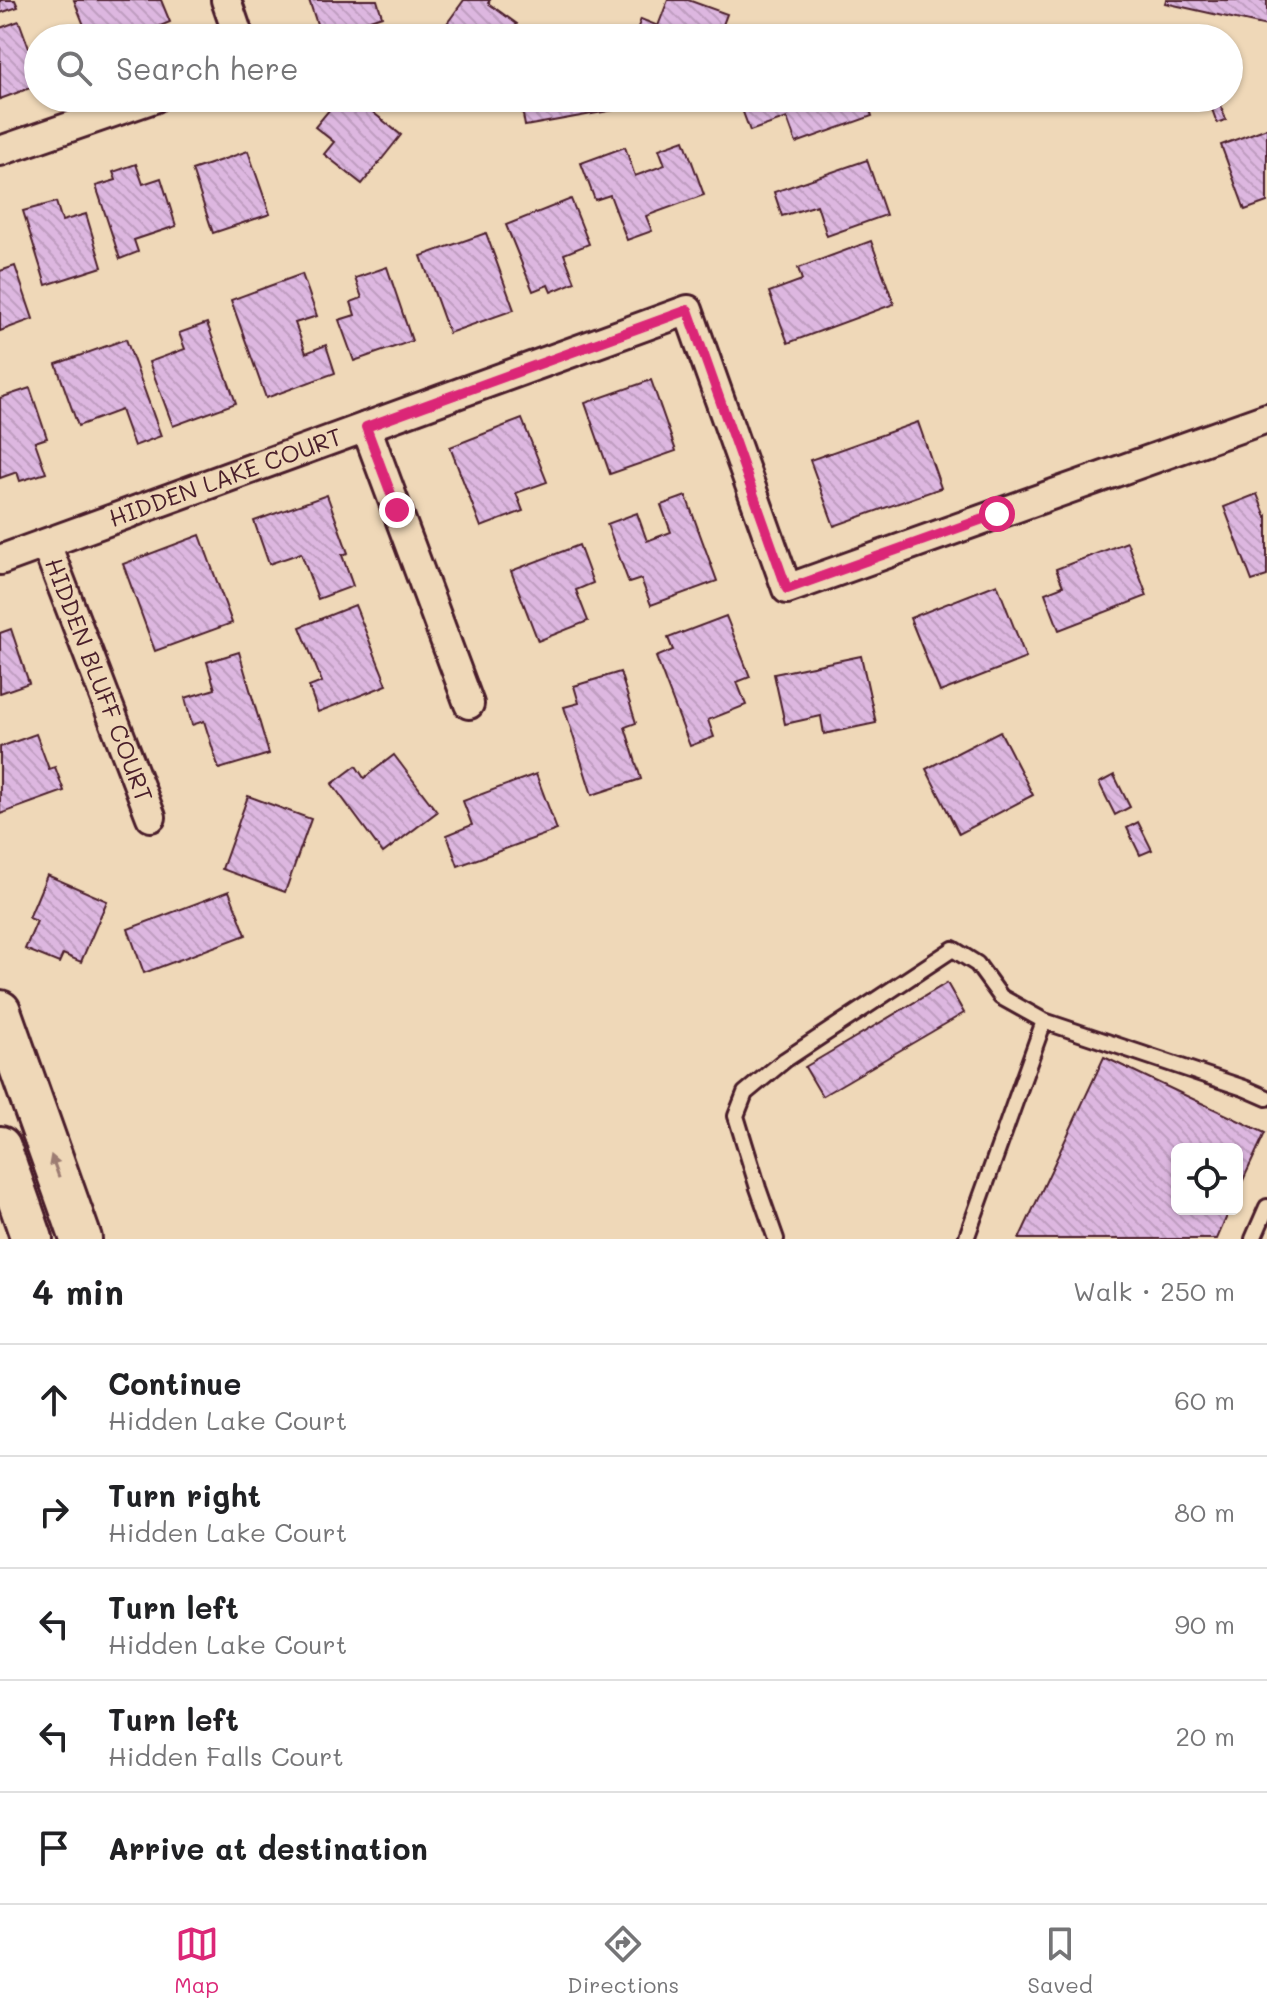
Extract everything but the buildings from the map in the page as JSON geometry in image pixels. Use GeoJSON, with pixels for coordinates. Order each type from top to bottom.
{"type":"FeatureCollection","features":[{"type":"Feature","properties":{"kind":"main road"},"geometry":{"type":"LineString","coordinates":[[0,1011],[81,1239]]}},
{"type":"Feature","properties":{"kind":"main road"},"geometry":{"type":"LineString","coordinates":[[0,1147],[32,1239]]}},
{"type":"Feature","properties":{"kind":"street"},"geometry":{"type":"LineString","coordinates":[[226,0],[234,24]]}},
{"type":"Feature","properties":{"kind":"street"},"geometry":{"type":"LineString","coordinates":[[0,151],[113,112]]}},
{"type":"Feature","properties":{"kind":"street","name":"HIDDEN LAKE COURT"},"geometry":{"type":"LineString","coordinates":[[0,560],[688,310],[787,589],[1267,418]]}},
{"type":"Feature","properties":{"kind":"street"},"geometry":{"type":"LineString","coordinates":[[366,427],[469,704]]}},
{"type":"Feature","properties":{"kind":"street","name":"HIDDEN BLUFF COURT"},"geometry":{"type":"LineString","coordinates":[[46,544],[151,817]]}},
{"type":"Feature","properties":{"kind":"lane"},"geometry":{"type":"LineString","coordinates":[[776,1239],[736,1116],[745,1093],[785,1060],[953,949],[977,964],[1001,997],[1044,1021],[1267,1098]]}},
{"type":"Feature","properties":{"kind":"lane"},"geometry":{"type":"LineString","coordinates":[[966,1239],[1044,1021]]}},
{"type":"Feature","properties":{"kind":"lane"},"geometry":{"type":"LineString","coordinates":[[1253,1239],[1267,1207]]}},
{"type":"Feature","properties":{"kind":"route"},"geometry":{"type":"LineString","coordinates":[[397,510],[366,427],[688,310],[787,589],[997,514]]}}]}
